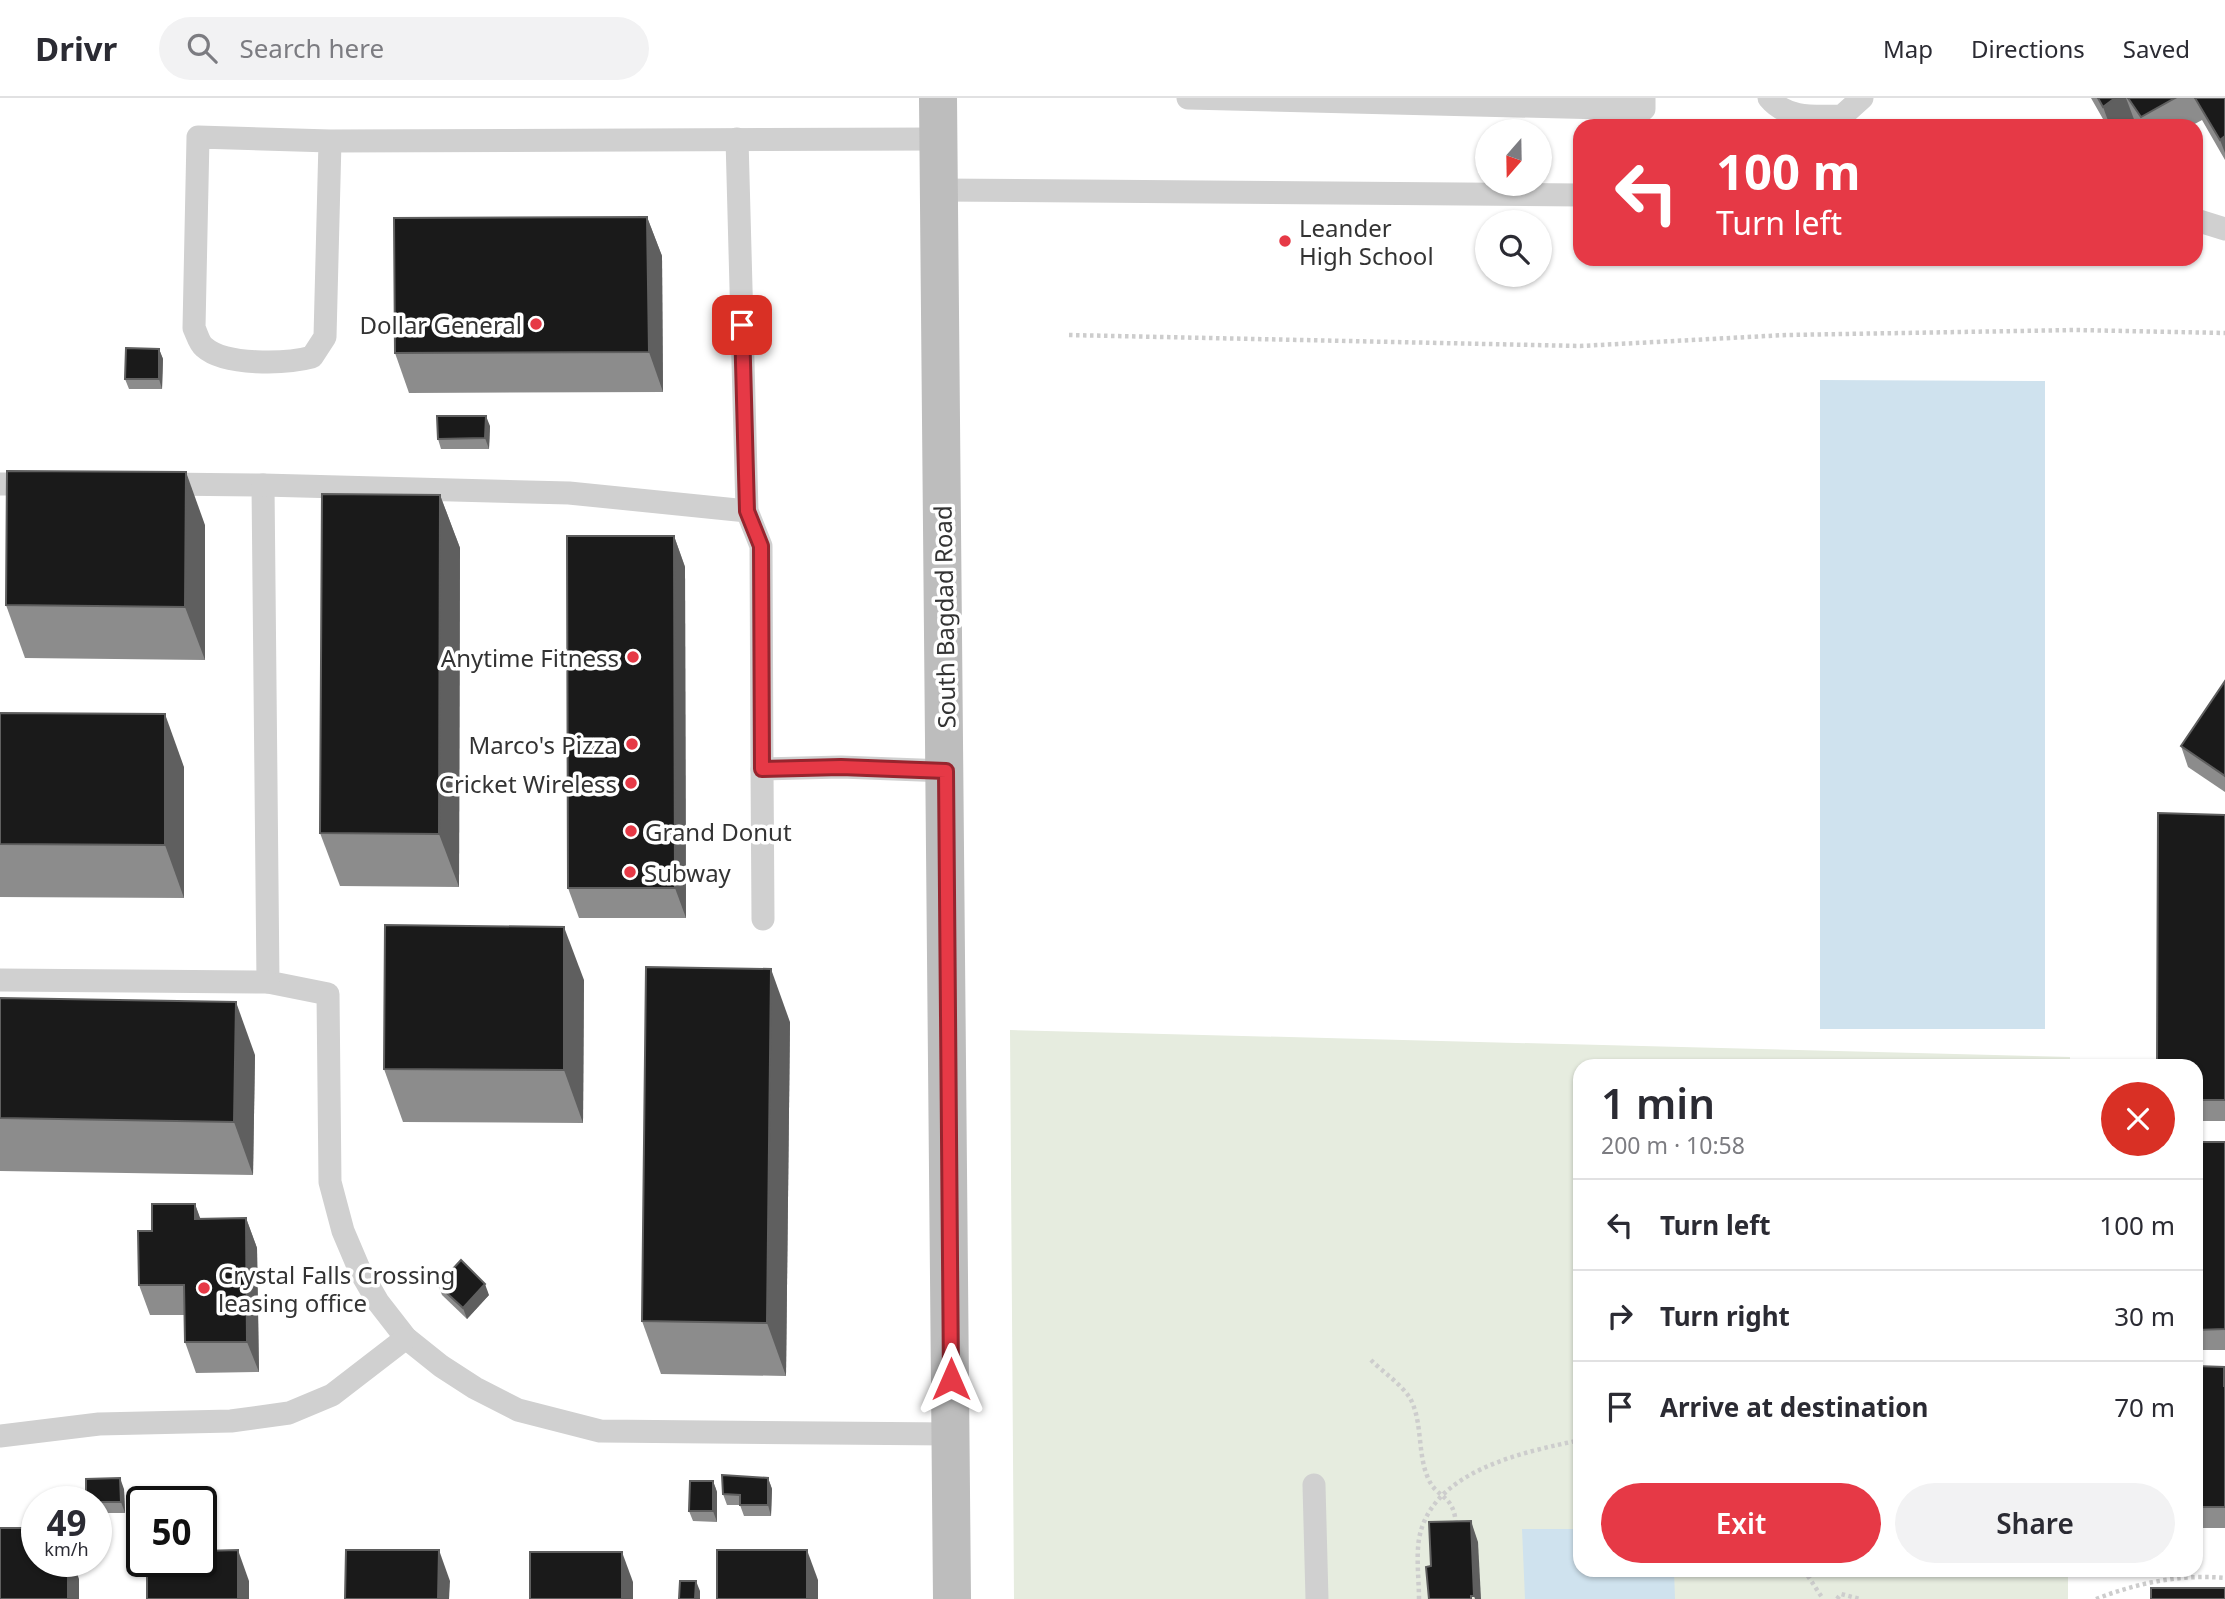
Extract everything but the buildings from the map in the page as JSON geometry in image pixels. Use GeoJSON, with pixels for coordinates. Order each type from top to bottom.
{"type":"FeatureCollection","features":[{"type":"Feature","properties":{"kind":"main road","name":"South Bagdad Road"},"geometry":{"type":"LineString","coordinates":[[938,98],[952,1599]]}},
{"type":"Feature","properties":{"kind":"lane"},"geometry":{"type":"LineString","coordinates":[[1188,98],[1644,111]]}},
{"type":"Feature","properties":{"kind":"lane"},"geometry":{"type":"LineString","coordinates":[[1769,98],[1774,104],[1801,116],[1842,116],[1862,98]]}},
{"type":"Feature","properties":{"kind":"lane"},"geometry":{"type":"LineString","coordinates":[[330,141],[325,337],[312,357],[288,363],[219,356],[202,346],[194,328],[198,137],[330,141],[938,139]]}},
{"type":"Feature","properties":{"kind":"lane"},"geometry":{"type":"LineString","coordinates":[[737,139],[747,511],[761,546],[763,919]]}},
{"type":"Feature","properties":{"kind":"lane"},"geometry":{"type":"LineString","coordinates":[[939,190],[1573,195]]}},
{"type":"Feature","properties":{"kind":"lane"},"geometry":{"type":"LineString","coordinates":[[2203,222],[2225,229]]}},
{"type":"Feature","properties":{"kind":"lane"},"geometry":{"type":"LineString","coordinates":[[0,484],[63,484]]}},
{"type":"Feature","properties":{"kind":"lane"},"geometry":{"type":"LineString","coordinates":[[140,484],[569,493],[747,511]]}},
{"type":"Feature","properties":{"kind":"lane"},"geometry":{"type":"LineString","coordinates":[[263,485],[268,982]]}},
{"type":"Feature","properties":{"kind":"lane"},"geometry":{"type":"LineString","coordinates":[[762,769],[841,767],[946,771]]}},
{"type":"Feature","properties":{"kind":"lane"},"geometry":{"type":"LineString","coordinates":[[0,980],[268,982],[328,994],[331,1182],[343,1231],[360,1271],[378,1302],[406,1338],[475,1388],[508,1404],[600,1431],[951,1434]]}},
{"type":"Feature","properties":{"kind":"lane"},"geometry":{"type":"LineString","coordinates":[[0,1436],[99,1424],[231,1421],[289,1413],[332,1395],[406,1338]]}},
{"type":"Feature","properties":{"kind":"lane"},"geometry":{"type":"LineString","coordinates":[[1314,1486],[1317,1599]]}},
{"type":"Feature","properties":{"kind":"path"},"geometry":{"type":"LineString","coordinates":[[1069,335],[1580,346],[1800,334],[2076,330],[2225,332]]}},
{"type":"Feature","properties":{"kind":"path"},"geometry":{"type":"LineString","coordinates":[[1371,1360],[1409,1397],[1414,1409],[1422,1464],[1429,1482],[1444,1494],[1456,1511],[1457,1532]]}},
{"type":"Feature","properties":{"kind":"path"},"geometry":{"type":"LineString","coordinates":[[1419,1599],[1419,1538],[1433,1508],[1444,1494],[1462,1480],[1502,1458],[1573,1442]]}},
{"type":"Feature","properties":{"kind":"path"},"geometry":{"type":"LineString","coordinates":[[1808,1577],[1823,1599]]}},
{"type":"Feature","properties":{"kind":"path"},"geometry":{"type":"LineString","coordinates":[[2096,1599],[2137,1585],[2172,1578],[2225,1578]]}},
{"type":"Feature","properties":{"kind":"path"},"geometry":{"type":"LineString","coordinates":[[1837,1599],[1841,1594],[1860,1599]]}},
{"type":"Feature","properties":{"kind":"shaded area"},"geometry":{"type":"Polygon","coordinates":[[[1010,1030],[2070,1057],[1573,1059],[1573,1577],[2068,1577],[2068,1599],[1014,1599],[1010,1030]]]}},
{"type":"Feature","properties":{"kind":"water"},"geometry":{"type":"Polygon","coordinates":[[[1820,380],[2045,381],[2045,1029],[1820,1029],[1820,380]]]}},
{"type":"Feature","properties":{"kind":"water"},"geometry":{"type":"Polygon","coordinates":[[[1522,1529],[1573,1529],[1573,1577],[1674,1577],[1675,1599],[1525,1599],[1522,1529]]]}},
{"type":"Feature","properties":{"kind":"place","name":"Leander High School"},"geometry":{"type":"Point","coordinates":[1285,241]}},
{"type":"Feature","properties":{"kind":"place","name":"Dollar General"},"geometry":{"type":"Point","coordinates":[536,324]}},
{"type":"Feature","properties":{"kind":"place","name":"Anytime Fitness"},"geometry":{"type":"Point","coordinates":[633,657]}},
{"type":"Feature","properties":{"kind":"place","name":"Marco's Pizza"},"geometry":{"type":"Point","coordinates":[632,744]}},
{"type":"Feature","properties":{"kind":"place","name":"Cricket Wireless"},"geometry":{"type":"Point","coordinates":[631,783]}},
{"type":"Feature","properties":{"kind":"place","name":"Grand Donut"},"geometry":{"type":"Point","coordinates":[631,831]}},
{"type":"Feature","properties":{"kind":"place","name":"Subway"},"geometry":{"type":"Point","coordinates":[630,872]}},
{"type":"Feature","properties":{"kind":"place","name":"Crystal Falls Crossing leasing office"},"geometry":{"type":"Point","coordinates":[204,1288]}},
{"type":"Feature","properties":{"kind":"route"},"geometry":{"type":"LineString","coordinates":[[742,325],[747,511],[761,546],[762,769],[841,767],[946,771],[951,1379]]}}]}
